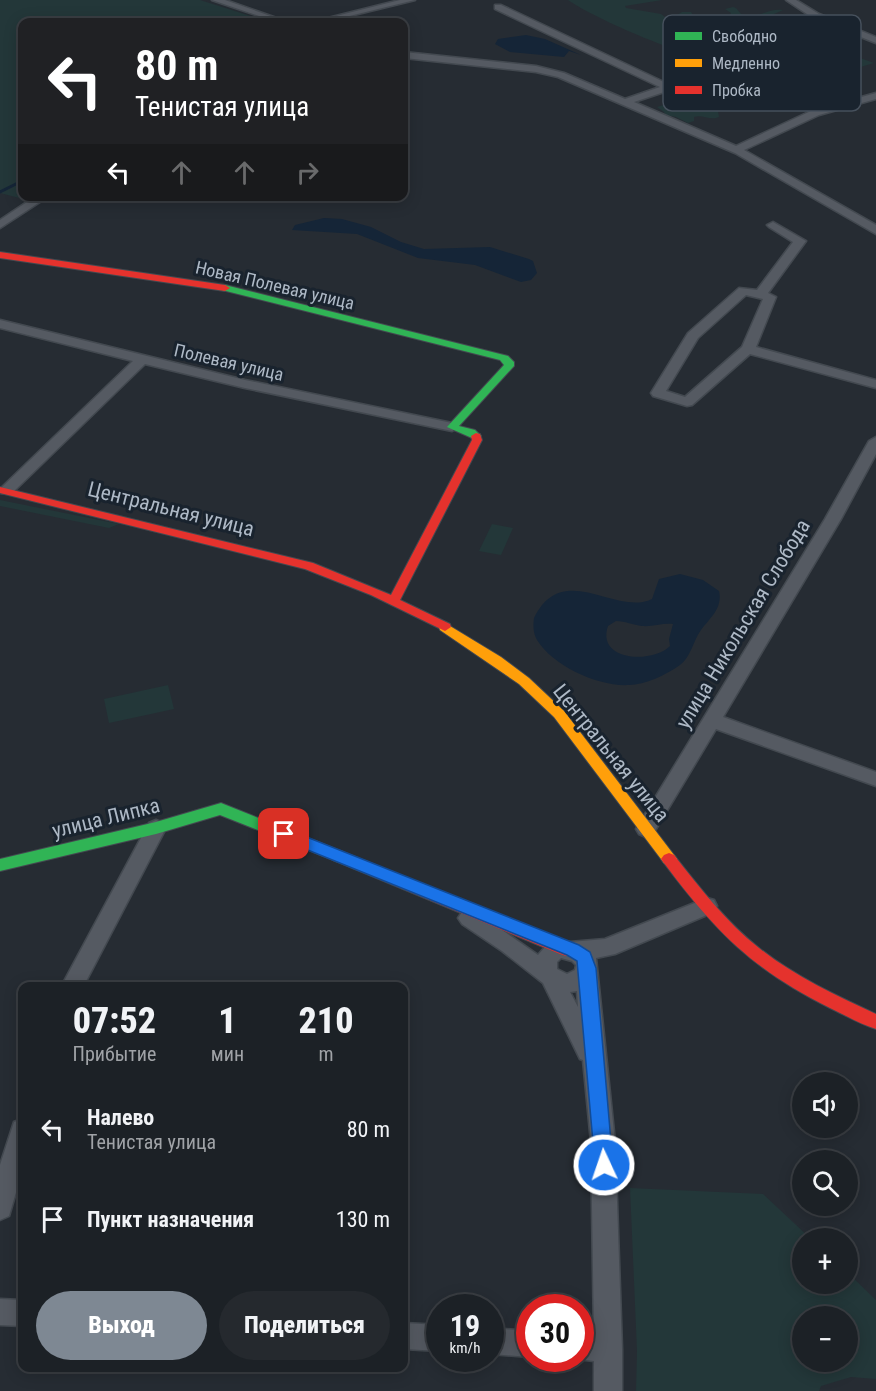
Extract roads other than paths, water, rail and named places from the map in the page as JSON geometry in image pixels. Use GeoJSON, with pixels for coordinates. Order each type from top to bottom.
{"type":"FeatureCollection","features":[{"type":"Feature","properties":{"kind":"street"},"geometry":{"type":"LineString","coordinates":[[216,0],[272,18]]}},
{"type":"Feature","properties":{"kind":"street"},"geometry":{"type":"LineString","coordinates":[[333,18],[411,0]]}},
{"type":"Feature","properties":{"kind":"street"},"geometry":{"type":"LineString","coordinates":[[790,0],[814,15]]}},
{"type":"Feature","properties":{"kind":"street"},"geometry":{"type":"LineString","coordinates":[[498,7],[663,85]]}},
{"type":"Feature","properties":{"kind":"street"},"geometry":{"type":"LineString","coordinates":[[861,34],[876,40]]}},
{"type":"Feature","properties":{"kind":"street"},"geometry":{"type":"LineString","coordinates":[[408,55],[544,70],[561,75],[735,150],[876,230]]}},
{"type":"Feature","properties":{"kind":"street"},"geometry":{"type":"LineString","coordinates":[[625,102],[663,89]]}},
{"type":"Feature","properties":{"kind":"street"},"geometry":{"type":"LineString","coordinates":[[861,100],[876,96]]}},
{"type":"Feature","properties":{"kind":"street"},"geometry":{"type":"LineString","coordinates":[[735,150],[822,111]]}},
{"type":"Feature","properties":{"kind":"street"},"geometry":{"type":"LineString","coordinates":[[0,225],[36,201]]}},
{"type":"Feature","properties":{"kind":"street"},"geometry":{"type":"LineString","coordinates":[[760,295],[800,241],[773,225]]}},
{"type":"Feature","properties":{"kind":"street","name":"Новая Полевая улица"},"geometry":{"type":"LineString","coordinates":[[0,255],[215,286],[504,358],[509,362],[509,366],[452,426]]}},
{"type":"Feature","properties":{"kind":"street"},"geometry":{"type":"LineString","coordinates":[[743,291],[770,297],[748,349],[687,402],[658,393],[693,336],[743,291]]}},
{"type":"Feature","properties":{"kind":"street","name":"Полевая улица"},"geometry":{"type":"LineString","coordinates":[[0,324],[141,360],[343,405],[452,426]]}},
{"type":"Feature","properties":{"kind":"street"},"geometry":{"type":"LineString","coordinates":[[748,349],[876,384]]}},
{"type":"Feature","properties":{"kind":"street"},"geometry":{"type":"LineString","coordinates":[[3,490],[141,360]]}},
{"type":"Feature","properties":{"kind":"street"},"geometry":{"type":"LineString","coordinates":[[394,600],[477,440],[471,432],[452,426]]}},
{"type":"Feature","properties":{"kind":"street","name":"улица Никольская Слобода"},"geometry":{"type":"LineString","coordinates":[[646,830],[833,519],[876,441]]}},
{"type":"Feature","properties":{"kind":"street","name":"Центральная улица"},"geometry":{"type":"LineString","coordinates":[[3,490],[300,564],[350,580],[459,634],[512,670],[552,707],[646,830],[707,906],[738,939],[782,973],[876,1022]]}},
{"type":"Feature","properties":{"kind":"street"},"geometry":{"type":"LineString","coordinates":[[711,720],[876,779]]}},
{"type":"Feature","properties":{"kind":"street","name":"улица Липка"},"geometry":{"type":"LineString","coordinates":[[0,865],[156,828],[221,809],[430,892]]}},
{"type":"Feature","properties":{"kind":"street"},"geometry":{"type":"LineString","coordinates":[[75,982],[156,828]]}},
{"type":"Feature","properties":{"kind":"street"},"geometry":{"type":"LineString","coordinates":[[430,892],[570,949],[584,957],[603,1142],[609,1348],[608,1391]]}},
{"type":"Feature","properties":{"kind":"street"},"geometry":{"type":"LineString","coordinates":[[430,892],[510,945],[550,976],[565,984],[578,982],[607,948]]}},
{"type":"Feature","properties":{"kind":"street"},"geometry":{"type":"LineString","coordinates":[[595,1071],[578,1028],[550,976],[545,964],[547,959],[554,951],[607,948],[707,906]]}},
{"type":"Feature","properties":{"kind":"street"},"geometry":{"type":"LineString","coordinates":[[0,1208],[18,1144]]}},
{"type":"Feature","properties":{"kind":"street"},"geometry":{"type":"LineString","coordinates":[[0,1311],[18,1313]]}},
{"type":"Feature","properties":{"kind":"street"},"geometry":{"type":"LineString","coordinates":[[408,1336],[426,1337]]}},
{"type":"Feature","properties":{"kind":"street"},"geometry":{"type":"LineString","coordinates":[[594,1347],[609,1348]]}},
{"type":"Feature","properties":{"kind":"water"},"geometry":{"type":"Polygon","coordinates":[[[526,35],[545,39],[581,55],[569,51],[564,57],[510,52],[495,44],[498,39],[526,35]]]}},
{"type":"Feature","properties":{"kind":"water"},"geometry":{"type":"Polygon","coordinates":[[[324,218],[342,219],[371,227],[401,242],[424,249],[490,247],[533,261],[537,273],[531,280],[521,282],[475,265],[418,258],[357,234],[292,230],[295,225],[324,218]]]}},
{"type":"Feature","properties":{"kind":"water"},"geometry":{"type":"Polygon","coordinates":[[[680,574],[703,580],[719,591],[720,597],[715,612],[698,634],[687,658],[662,676],[629,685],[604,682],[565,666],[544,649],[537,640],[534,618],[546,601],[560,593],[575,591],[638,603],[652,599],[659,579],[680,574]],[[619,621],[608,626],[606,638],[610,646],[618,652],[639,657],[662,652],[670,646],[669,639],[673,624],[642,626],[619,621]]]}},
{"type":"Feature","properties":{"kind":"waterway"},"geometry":{"type":"LineString","coordinates":[[0,192],[18,183]]}}]}
